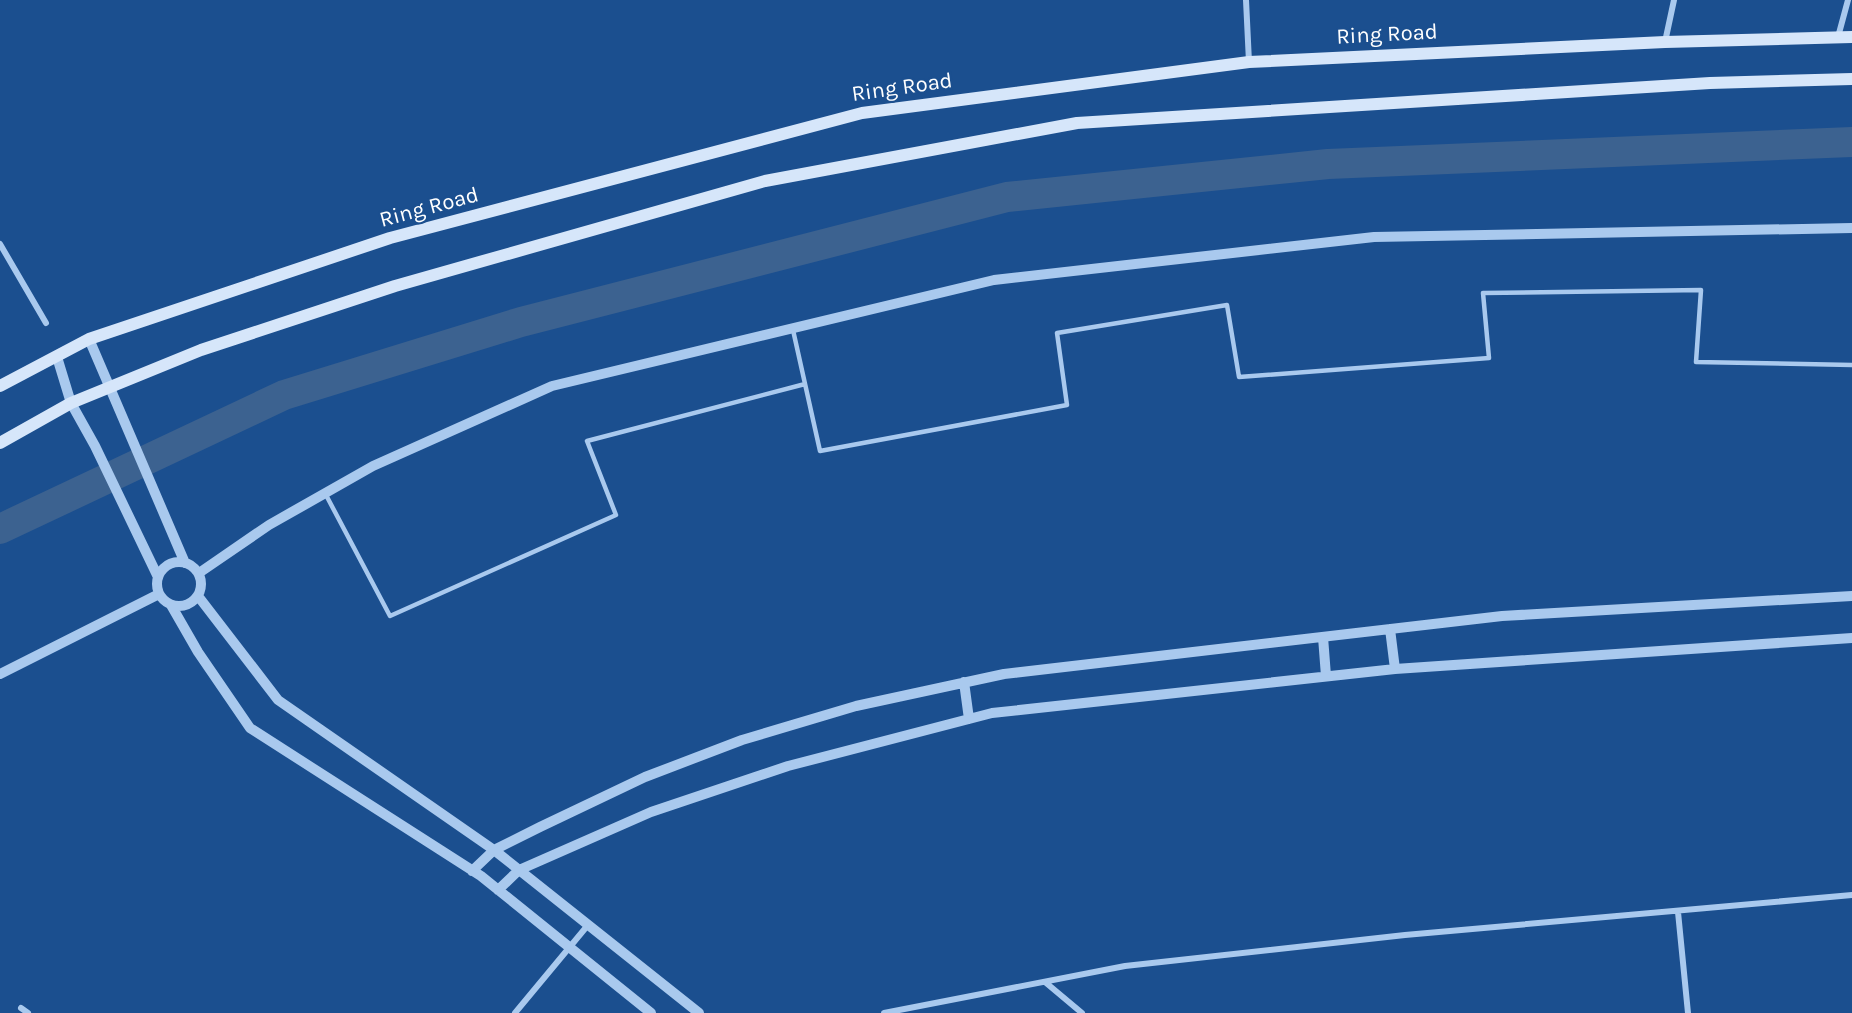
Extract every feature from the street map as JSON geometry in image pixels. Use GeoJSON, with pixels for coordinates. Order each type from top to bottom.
{"type":"FeatureCollection","features":[{"type":"Feature","properties":{"kind":"main road","name":"Ring Road"},"geometry":{"type":"LineString","coordinates":[[0,386],[89,339],[390,238],[862,113],[1249,62],[1665,42],[1852,38]]}},
{"type":"Feature","properties":{"kind":"main road"},"geometry":{"type":"LineString","coordinates":[[0,443],[71,403],[201,350],[395,286],[765,181],[1077,123],[1710,83],[1852,79]]}},
{"type":"Feature","properties":{"kind":"street"},"geometry":{"type":"LineString","coordinates":[[1246,0],[1249,62]]}},
{"type":"Feature","properties":{"kind":"street"},"geometry":{"type":"LineString","coordinates":[[1665,42],[1674,0]]}},
{"type":"Feature","properties":{"kind":"street"},"geometry":{"type":"LineString","coordinates":[[1838,37],[1848,0]]}},
{"type":"Feature","properties":{"kind":"street"},"geometry":{"type":"LineString","coordinates":[[199,573],[269,525],[373,466],[552,386],[994,280],[1374,237],[1852,228]]}},
{"type":"Feature","properties":{"kind":"street"},"geometry":{"type":"LineString","coordinates":[[0,244],[46,323]]}},
{"type":"Feature","properties":{"kind":"street"},"geometry":{"type":"LineString","coordinates":[[89,339],[185,563]]}},
{"type":"Feature","properties":{"kind":"street"},"geometry":{"type":"LineString","coordinates":[[57,357],[71,403],[95,446],[158,577],[159,594],[171,605],[198,652],[250,728],[472,870],[651,1013]]}},
{"type":"Feature","properties":{"kind":"street"},"geometry":{"type":"LineString","coordinates":[[158,577],[169,565],[185,563],[199,573],[202,581],[198,596],[186,606],[171,605]]}},
{"type":"Feature","properties":{"kind":"street"},"geometry":{"type":"LineString","coordinates":[[0,674],[159,594]]}},
{"type":"Feature","properties":{"kind":"street"},"geometry":{"type":"LineString","coordinates":[[198,596],[278,700],[494,850],[699,1013]]}},
{"type":"Feature","properties":{"kind":"street"},"geometry":{"type":"LineString","coordinates":[[472,870],[494,850],[645,777],[742,740],[856,706],[1004,674],[1502,616],[1852,596]]}},
{"type":"Feature","properties":{"kind":"street"},"geometry":{"type":"LineString","coordinates":[[1390,629],[1395,669]]}},
{"type":"Feature","properties":{"kind":"street"},"geometry":{"type":"LineString","coordinates":[[1323,637],[1326,676]]}},
{"type":"Feature","properties":{"kind":"street"},"geometry":{"type":"LineString","coordinates":[[498,890],[519,870],[651,812],[788,766],[992,713],[1395,669],[1852,638]]}},
{"type":"Feature","properties":{"kind":"street"},"geometry":{"type":"LineString","coordinates":[[964,682],[969,719]]}},
{"type":"Feature","properties":{"kind":"street"},"geometry":{"type":"LineString","coordinates":[[884,1013],[1125,966],[1405,935],[1852,895]]}},
{"type":"Feature","properties":{"kind":"street"},"geometry":{"type":"LineString","coordinates":[[1678,912],[1688,1013]]}},
{"type":"Feature","properties":{"kind":"street"},"geometry":{"type":"LineString","coordinates":[[515,1013],[588,925]]}},
{"type":"Feature","properties":{"kind":"street"},"geometry":{"type":"LineString","coordinates":[[1045,982],[1082,1013]]}},
{"type":"Feature","properties":{"kind":"street"},"geometry":{"type":"LineString","coordinates":[[21,1008],[28,1013]]}},
{"type":"Feature","properties":{"kind":"lane"},"geometry":{"type":"LineString","coordinates":[[792,328],[820,451],[1067,405],[1057,333],[1227,306],[1239,377],[1489,358],[1484,292],[1701,290],[1696,362],[1852,365]]}},
{"type":"Feature","properties":{"kind":"lane"},"geometry":{"type":"LineString","coordinates":[[324,493],[390,616],[616,515],[587,441],[805,384]]}},
{"type":"Feature","properties":{"kind":"waterway"},"geometry":{"type":"LineString","coordinates":[[0,529],[284,395],[521,322],[1007,197],[1328,164],[1852,142]]}}]}
